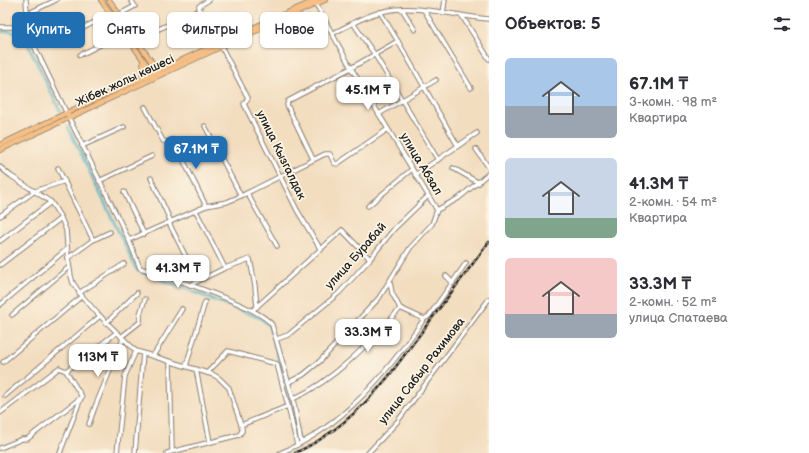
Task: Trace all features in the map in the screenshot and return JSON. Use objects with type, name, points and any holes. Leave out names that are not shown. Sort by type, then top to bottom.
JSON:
[{"type":"main road","points":[[100,0],[109,12]]},
{"type":"main road","points":[[109,0],[118,12]]},
{"type":"main road","name":"Жібек жолы көшесі","points":[[252,30],[316,2],[324,0]]},
{"type":"main road","points":[[135,48],[154,76]]},
{"type":"main road","points":[[143,48],[160,73]]},
{"type":"main road","name":"Жібек жолы көшесі","points":[[160,73],[167,67],[212,48]]},
{"type":"main road","name":"Жібек жолы көшесі","points":[[0,145],[68,116],[213,48]]},
{"type":"main road","points":[[141,79],[144,70],[143,60]]},
{"type":"main road","points":[[153,62],[167,67]]},
{"type":"main road","name":"Жібек жолы көшесі","points":[[0,150],[141,79],[154,76]]},
{"type":"street","points":[[26,0],[27,12]]},
{"type":"street","points":[[31,12],[56,0]]},
{"type":"street","points":[[124,12],[135,6],[131,0]]},
{"type":"street","points":[[159,29],[200,10],[199,6],[208,0]]},
{"type":"street","points":[[443,13],[445,0]]},
{"type":"street","name":"улица Абзал","points":[[316,2],[351,68],[437,210]]},
{"type":"street","points":[[332,34],[353,23],[380,12],[402,9],[424,10],[489,19]]},
{"type":"street","points":[[402,9],[415,30]]},
{"type":"street","points":[[424,10],[472,88]]},
{"type":"street","points":[[380,12],[458,146]]},
{"type":"street","points":[[483,18],[489,15]]},
{"type":"street","points":[[462,16],[489,59]]},
{"type":"street","points":[[353,23],[438,160]]},
{"type":"street","points":[[0,27],[12,27]]},
{"type":"street","points":[[313,160],[287,103],[288,101],[398,41]]},
{"type":"street","points":[[35,48],[129,240],[140,268],[190,285],[253,310],[269,320],[272,325],[289,382],[301,442]]},
{"type":"street","points":[[80,55],[94,48]]},
{"type":"street","name":"улица Кызгалдак","points":[[221,48],[248,98],[244,104],[297,210],[320,250]]},
{"type":"street","points":[[379,114],[436,80]]},
{"type":"street","points":[[144,107],[161,138],[166,142],[170,140],[174,141],[206,206]]},
{"type":"street","points":[[205,126],[241,196]]},
{"type":"street","points":[[82,146],[124,127]]},
{"type":"street","points":[[129,240],[206,206],[227,202],[241,196],[327,154],[330,154],[334,163],[337,164],[388,128]]},
{"type":"street","points":[[415,175],[477,133]]},
{"type":"street","points":[[476,149],[489,168]]},
{"type":"street","points":[[99,181],[152,156]]},
{"type":"street","points":[[0,167],[51,202],[61,218],[66,230],[70,276],[81,295],[116,333],[136,351],[214,375],[229,388],[242,432],[239,435],[167,453]]},
{"type":"street","points":[[58,168],[93,240]]},
{"type":"street","points":[[453,168],[479,182]]},
{"type":"street","points":[[368,206],[412,169]]},
{"type":"street","points":[[289,382],[303,375],[319,362],[361,319],[379,298],[410,248],[432,224],[437,210],[459,198],[489,173]]},
{"type":"street","points":[[151,178],[198,281]]},
{"type":"street","points":[[0,216],[36,191],[65,181]]},
{"type":"street","points":[[124,192],[144,234]]},
{"type":"street","points":[[247,193],[277,246]]},
{"type":"street","name":"улица Бурабай","points":[[276,339],[288,335],[339,293],[370,259],[394,229],[428,196]]},
{"type":"street","points":[[0,241],[51,202]]},
{"type":"street","points":[[196,211],[225,268]]},
{"type":"street","points":[[0,265],[61,218]]},
{"type":"street","points":[[253,310],[342,230],[370,259]]},
{"type":"street","points":[[68,258],[93,240],[110,232]]},
{"type":"street","points":[[0,305],[67,248]]},
{"type":"street","points":[[190,285],[225,268],[250,259],[256,286],[257,307]]},
{"type":"street","points":[[280,453],[329,425],[368,390],[389,367],[424,319],[429,316],[466,263]]},
{"type":"street","points":[[3,362],[81,295],[124,264]]},
{"type":"street","points":[[12,315],[69,267]]},
{"type":"street","points":[[446,276],[453,283]]},
{"type":"street","points":[[390,282],[392,293],[400,308],[424,319]]},
{"type":"street","points":[[106,323],[137,293]]},
{"type":"street","points":[[89,424],[94,406],[122,338],[140,322],[140,314],[145,299]]},
{"type":"street","name":"улица Сабыр Рахимова","points":[[368,453],[397,422],[489,299]]},
{"type":"street","points":[[186,366],[205,302]]},
{"type":"street","points":[[293,399],[316,387],[329,378],[375,337],[400,308]]},
{"type":"street","points":[[153,356],[182,309]]},
{"type":"street","points":[[5,396],[100,316]]},
{"type":"street","points":[[66,371],[116,333]]},
{"type":"street","points":[[118,453],[125,376],[136,351]]},
{"type":"street","points":[[207,373],[228,351],[277,364],[296,445]]},
{"type":"street","points":[[135,453],[143,353]]},
{"type":"street","points":[[170,361],[172,452]]},
{"type":"street","points":[[0,413],[59,368],[66,371],[82,397]]},
{"type":"street","points":[[196,369],[210,442]]},
{"type":"street","points":[[0,448],[22,439],[27,439],[82,397]]},
{"type":"street","points":[[60,453],[82,397]]},
{"type":"street","points":[[241,425],[288,406]]},
{"type":"waterway","points":[[0,32],[8,31],[18,33],[27,42],[60,111]]},
{"type":"waterway","points":[[68,127],[137,270],[260,318],[269,325],[292,407],[297,437]]},
{"type":"railway","points":[[295,453],[334,430],[368,400],[388,377],[489,242]]}]
